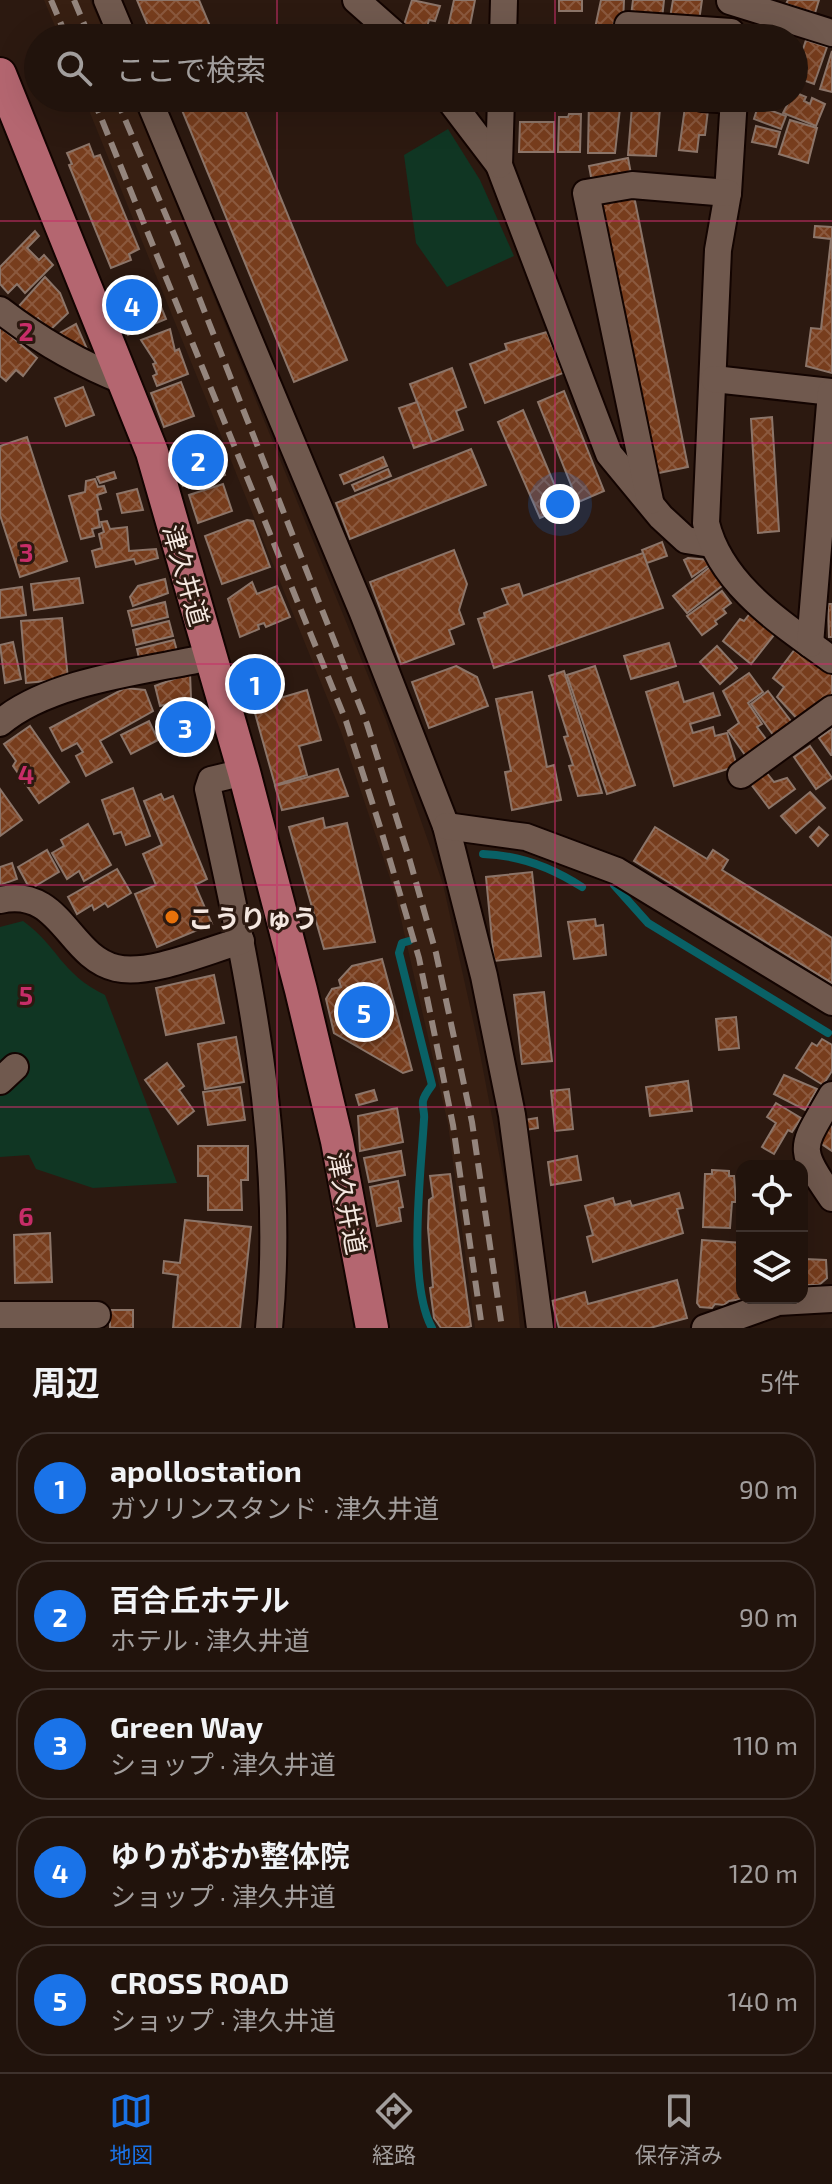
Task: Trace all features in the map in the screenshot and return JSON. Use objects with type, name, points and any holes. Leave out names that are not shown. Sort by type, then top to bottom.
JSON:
[{"type":"main road","name":"津久井道","points":[[0,74],[53,213],[152,452],[244,772],[337,1141],[372,1328]]},
{"type":"street","points":[[107,0],[117,24]]},
{"type":"street","points":[[356,0],[386,9]]},
{"type":"street","points":[[503,24],[504,0]]},
{"type":"street","points":[[731,24],[730,0],[804,24]]},
{"type":"street","points":[[808,25],[832,33]]},
{"type":"street","points":[[154,112],[363,613],[446,826],[484,976],[512,1115],[540,1328]]},
{"type":"street","points":[[459,112],[499,165],[609,454],[650,504],[686,540],[711,544]]},
{"type":"street","points":[[499,165],[501,112]]},
{"type":"street","points":[[733,112],[728,193],[718,250],[706,523],[711,544],[740,588],[832,660]]},
{"type":"street","points":[[650,504],[586,193],[632,185],[728,193]]},
{"type":"street","points":[[0,310],[35,337],[83,365],[124,381]]},
{"type":"street","points":[[714,379],[831,392],[810,644]]},
{"type":"street","points":[[0,723],[13,712],[36,701],[84,685],[210,657]]},
{"type":"street","points":[[741,775],[832,709]]},
{"type":"street","points":[[244,772],[211,780],[208,789],[241,941],[270,1136],[275,1274],[269,1328]]},
{"type":"street","points":[[446,826],[526,837],[617,871],[832,1002]]},
{"type":"street","points":[[0,900],[23,899],[57,915],[95,959],[117,968],[147,968],[241,941]]},
{"type":"street","points":[[832,1095],[804,1145],[807,1163],[832,1198]]},
{"type":"street","points":[[705,1328],[778,1302],[832,1299]]},
{"type":"street","points":[[0,1315],[97,1315]]},
{"type":"shaded area","points":[[44,0],[90,0],[101,24],[54,24]]},
{"type":"shaded area","points":[[90,112],[139,112],[386,720],[443,884],[508,1201],[520,1328],[475,1328],[448,1124],[395,893],[341,732]]},
{"type":"green space","points":[[448,129],[480,180],[514,256],[447,287],[416,243],[404,155]]},
{"type":"green space","points":[[23,921],[78,978],[105,995],[177,1183],[93,1188],[36,1169],[29,1155],[0,1157],[0,927]]},
{"type":"building","points":[[137,0],[199,0],[209,24],[147,24]]},
{"type":"building","points":[[412,0],[440,6],[435,21],[404,24]]},
{"type":"building","points":[[454,0],[475,0],[470,24],[449,24]]},
{"type":"building","points":[[559,0],[582,0],[582,11],[559,11]]},
{"type":"building","points":[[601,0],[624,0],[623,23],[596,24]]},
{"type":"building","points":[[633,0],[664,0],[662,19],[631,16]]},
{"type":"building","points":[[673,0],[702,0],[699,21],[670,18]]},
{"type":"building","points":[[788,0],[819,0],[815,13],[786,4]]},
{"type":"building","points":[[808,41],[827,47],[814,84],[808,82]]},
{"type":"building","points":[[832,51],[832,92],[820,89]]},
{"type":"building","points":[[812,98],[825,104],[816,126],[783,113],[808,112],[808,103]]},
{"type":"building","points":[[183,112],[246,112],[347,360],[294,382]]},
{"type":"building","points":[[589,112],[620,112],[615,153],[588,153]]},
{"type":"building","points":[[632,112],[660,112],[656,156],[628,155]]},
{"type":"building","points":[[684,112],[708,112],[705,135],[699,135],[697,152],[679,150]]},
{"type":"building","points":[[756,112],[775,112],[786,116],[781,129],[754,119]]},
{"type":"building","points":[[569,114],[581,114],[580,152],[558,152],[559,117],[568,117]]},
{"type":"building","points":[[790,120],[817,128],[808,163],[779,154]]},
{"type":"building","points":[[520,122],[554,122],[554,152],[519,152]]},
{"type":"building","points":[[756,126],[780,132],[776,147],[752,142]]},
{"type":"building","points":[[89,144],[94,157],[100,155],[139,249],[129,254],[131,260],[111,268],[69,165],[72,164],[67,153]]},
{"type":"building","points":[[628,158],[631,174],[592,182],[589,166]]},
{"type":"building","points":[[634,196],[688,467],[649,475],[595,204]]},
{"type":"building","points":[[815,226],[832,227],[832,373],[806,366],[811,328],[821,329],[831,239],[814,237]]},
{"type":"building","points":[[35,231],[39,236],[27,248],[39,260],[44,255],[53,265],[25,293],[17,284],[8,293],[0,284],[0,267]]},
{"type":"building","points":[[45,277],[60,293],[68,313],[49,331],[38,318],[34,322],[19,306]]},
{"type":"building","points":[[145,285],[150,300],[157,297],[166,319],[128,335],[113,299],[135,286],[137,289]]},
{"type":"building","points":[[76,324],[87,352],[63,341],[60,333]]},
{"type":"building","points":[[0,327],[37,358],[23,376],[16,370],[6,381],[0,376]]},
{"type":"building","points":[[170,329],[175,351],[179,349],[188,374],[157,386],[153,376],[157,374],[153,364],[156,363],[141,340]]},
{"type":"building","points":[[547,332],[563,373],[485,403],[470,364],[507,350],[505,344]]},
{"type":"building","points":[[452,368],[466,407],[456,411],[463,430],[432,442],[410,384]]},
{"type":"building","points":[[181,382],[194,416],[164,427],[151,393]]},
{"type":"building","points":[[83,387],[94,415],[66,426],[55,398]]},
{"type":"building","points":[[564,391],[604,491],[574,504],[569,492],[573,490],[538,402]]},
{"type":"building","points":[[417,402],[432,442],[414,448],[399,408]]},
{"type":"building","points":[[523,410],[560,498],[564,496],[569,506],[540,518],[498,422]]},
{"type":"building","points":[[772,417],[779,531],[758,533],[751,419]]},
{"type":"building","points":[[203,432],[204,437],[211,434],[225,475],[189,488],[188,484],[183,486],[179,476],[183,474],[181,469],[177,470],[171,453]]},
{"type":"building","points":[[27,437],[67,561],[20,577],[0,515],[0,446]]},
{"type":"building","points":[[471,449],[486,485],[350,539],[336,503]]},
{"type":"building","points":[[383,457],[387,466],[344,484],[340,475]]},
{"type":"building","points":[[388,469],[391,476],[355,491],[352,485]]},
{"type":"building","points":[[114,472],[116,478],[100,483],[97,477]]},
{"type":"building","points":[[95,479],[98,487],[104,486],[106,492],[97,495],[101,509],[97,510],[100,527],[92,529],[94,536],[81,539],[69,496],[85,492],[86,481]]},
{"type":"building","points":[[223,484],[232,511],[198,523],[189,495]]},
{"type":"building","points":[[137,489],[143,510],[122,513],[117,494]]},
{"type":"building","points":[[247,520],[253,521],[270,567],[222,584],[205,536]]},
{"type":"building","points":[[107,521],[110,529],[127,527],[129,551],[156,549],[158,558],[136,564],[134,559],[96,567],[92,551],[102,548],[99,534],[104,532],[101,522]]},
{"type":"building","points":[[662,542],[667,556],[647,563],[642,550]]},
{"type":"building","points":[[454,550],[467,584],[459,610],[464,624],[449,630],[454,644],[401,664],[370,582]]},
{"type":"building","points":[[643,553],[663,608],[494,668],[478,619],[485,617],[484,613],[508,604],[502,589],[519,584],[523,596]]},
{"type":"building","points":[[684,560],[709,560],[709,565],[692,577]]},
{"type":"building","points":[[710,567],[723,585],[687,613],[673,596]]},
{"type":"building","points":[[79,578],[83,603],[34,610],[31,584]]},
{"type":"building","points":[[165,579],[168,593],[133,606],[130,597],[138,586]]},
{"type":"building","points":[[252,582],[257,594],[277,586],[290,617],[266,627],[264,623],[258,625],[259,629],[240,637],[228,599]]},
{"type":"building","points":[[22,587],[26,615],[0,618],[0,590]]},
{"type":"building","points":[[722,591],[731,603],[723,609],[726,613],[715,621],[717,624],[702,635],[687,616]]},
{"type":"building","points":[[165,602],[168,617],[132,626],[128,611]]},
{"type":"building","points":[[828,604],[832,604],[832,637],[829,637]]},
{"type":"building","points":[[752,611],[774,635],[751,664],[723,641],[740,619],[744,621]]},
{"type":"building","points":[[62,618],[68,679],[26,683],[21,621]]},
{"type":"building","points":[[169,621],[173,636],[136,645],[133,630]]},
{"type":"building","points":[[174,640],[178,655],[140,663],[137,649]]},
{"type":"building","points":[[13,642],[21,679],[5,683],[0,645]]},
{"type":"building","points":[[669,643],[676,666],[631,679],[624,656]]},
{"type":"building","points":[[717,646],[737,668],[720,684],[700,662]]},
{"type":"building","points":[[796,648],[832,674],[832,694],[799,721],[777,697],[784,687],[773,678]]},
{"type":"building","points":[[456,666],[477,677],[488,706],[429,728],[412,682]]},
{"type":"building","points":[[595,666],[635,785],[607,794],[567,675]]},
{"type":"building","points":[[564,671],[602,793],[578,796],[564,737],[568,736],[549,676]]},
{"type":"building","points":[[190,673],[191,698],[160,706],[155,686]]},
{"type":"building","points":[[749,673],[763,692],[748,703],[762,724],[757,727],[769,743],[748,759],[728,731],[739,723],[723,691]]},
{"type":"building","points":[[678,682],[684,702],[713,693],[720,715],[690,724],[693,733],[713,727],[715,736],[727,733],[737,766],[674,786],[646,692]]},
{"type":"building","points":[[125,688],[145,690],[153,711],[100,741],[112,762],[86,776],[76,756],[83,752],[77,743],[62,751],[50,728]]},
{"type":"building","points":[[307,690],[321,740],[299,746],[307,775],[275,785],[253,706]]},
{"type":"building","points":[[768,691],[794,725],[776,739],[751,704]]},
{"type":"building","points":[[532,692],[547,767],[554,765],[561,800],[512,810],[505,772],[511,771],[496,699]]},
{"type":"building","points":[[188,702],[198,738],[171,745],[161,710]]},
{"type":"building","points":[[149,721],[158,740],[131,754],[121,735]]},
{"type":"building","points":[[30,726],[69,782],[39,803],[13,766],[16,761],[4,744]]},
{"type":"building","points":[[832,729],[832,755],[831,755],[819,738]]},
{"type":"building","points":[[810,746],[832,778],[816,789],[794,757]]},
{"type":"building","points":[[338,769],[348,796],[282,810],[275,786]]},
{"type":"building","points":[[766,772],[774,782],[787,778],[795,789],[769,808],[750,783]]},
{"type":"building","points":[[133,788],[150,836],[126,845],[121,832],[114,834],[102,800]]},
{"type":"building","points":[[0,789],[22,820],[0,836]]},
{"type":"building","points":[[810,792],[825,808],[796,833],[781,816]]},
{"type":"building","points":[[161,794],[164,800],[173,796],[207,879],[195,885],[212,924],[157,947],[135,894],[156,885],[143,854],[162,845],[144,801]]},
{"type":"building","points":[[323,818],[325,828],[347,823],[375,942],[324,949],[289,827]]},
{"type":"building","points":[[88,824],[111,865],[84,881],[79,871],[67,879],[52,853],[64,846],[61,840]]},
{"type":"building","points":[[655,827],[707,859],[713,850],[728,860],[722,870],[832,938],[832,983],[634,861]]},
{"type":"building","points":[[819,827],[828,835],[818,846],[810,837]]},
{"type":"building","points":[[47,850],[59,872],[30,889],[18,867]]},
{"type":"building","points":[[12,863],[17,879],[0,885],[0,867]]},
{"type":"building","points":[[117,869],[131,893],[108,907],[105,903],[94,910],[92,905],[77,914],[68,897]]},
{"type":"building","points":[[532,872],[541,956],[494,961],[486,877]]},
{"type":"building","points":[[595,919],[596,926],[603,925],[606,955],[574,959],[568,922]]},
{"type":"building","points":[[382,959],[412,1070],[403,1073],[334,1033],[326,999],[332,989],[341,987],[339,980],[352,966]]},
{"type":"building","points":[[214,975],[224,1023],[166,1035],[156,988]]},
{"type":"building","points":[[544,992],[552,1061],[522,1064],[514,995]]},
{"type":"building","points":[[736,1017],[739,1048],[719,1050],[716,1019]]},
{"type":"building","points":[[236,1037],[244,1082],[205,1089],[198,1044]]},
{"type":"building","points":[[822,1039],[832,1045],[832,1071],[823,1085],[796,1068],[812,1043],[817,1046]]},
{"type":"building","points":[[167,1063],[184,1086],[179,1090],[194,1111],[178,1124],[145,1080]]},
{"type":"building","points":[[784,1075],[817,1089],[805,1110],[774,1094]]},
{"type":"building","points":[[688,1081],[692,1111],[650,1116],[646,1087]]},
{"type":"building","points":[[240,1087],[245,1120],[208,1125],[203,1092]]},
{"type":"building","points":[[569,1089],[573,1129],[555,1131],[551,1091]]},
{"type":"building","points":[[374,1090],[377,1100],[359,1105],[356,1095]]},
{"type":"building","points":[[776,1103],[801,1118],[792,1132],[788,1130],[774,1154],[762,1147],[776,1123],[767,1117]]},
{"type":"building","points":[[397,1108],[403,1142],[360,1151],[358,1116]]},
{"type":"building","points":[[832,1115],[832,1151],[817,1141]]},
{"type":"building","points":[[537,1118],[538,1128],[525,1130],[524,1120]]},
{"type":"building","points":[[198,1146],[248,1146],[248,1180],[241,1180],[242,1210],[208,1210],[208,1176],[198,1176]]},
{"type":"building","points":[[401,1151],[405,1175],[369,1182],[364,1158]]},
{"type":"building","points":[[577,1156],[581,1180],[551,1185],[548,1162]]},
{"type":"building","points":[[712,1170],[729,1171],[729,1176],[734,1176],[736,1202],[732,1202],[730,1228],[703,1227],[705,1174],[712,1174]]},
{"type":"building","points":[[450,1174],[471,1326],[465,1328],[441,1328],[434,1318],[430,1288],[433,1287],[428,1228],[429,1200],[433,1197],[430,1176]]},
{"type":"building","points":[[398,1181],[403,1207],[399,1208],[401,1221],[377,1226],[370,1187]]},
{"type":"building","points":[[679,1193],[683,1208],[677,1209],[683,1233],[593,1262],[587,1237],[593,1235],[585,1206],[613,1198],[615,1205],[630,1201],[632,1206]]},
{"type":"building","points":[[185,1220],[251,1227],[240,1328],[173,1328],[178,1275],[163,1273],[164,1261],[180,1263]]},
{"type":"building","points":[[50,1233],[52,1282],[15,1283],[14,1235]]},
{"type":"building","points":[[702,1240],[736,1243],[736,1300],[724,1305],[715,1304],[712,1308],[700,1307],[697,1303]]},
{"type":"building","points":[[808,1259],[826,1260],[827,1278],[819,1285],[808,1285]]},
{"type":"building","points":[[677,1280],[687,1318],[650,1328],[559,1328],[552,1301],[585,1292],[588,1304]]},
{"type":"building","points":[[110,1310],[133,1310],[133,1328],[110,1328]]},
{"type":"waterway","points":[[483,854],[535,863],[582,887]]},
{"type":"waterway","points":[[614,885],[648,923],[828,1033]]},
{"type":"waterway","points":[[409,941],[402,943],[399,953],[432,1085],[423,1101],[418,1226],[420,1284],[424,1308],[432,1328]]},
{"type":"railway","points":[[51,0],[61,24]]},
{"type":"railway","points":[[74,0],[84,24]]},
{"type":"railway","points":[[99,112],[346,721],[381,830],[419,958],[453,1125],[482,1328]]},
{"type":"railway","points":[[122,112],[176,239],[367,724],[410,861],[436,953],[472,1122],[502,1328]]},
{"type":"place","name":"ゆりがおか整体院","points":[[132,305]]},
{"type":"place","name":"百合丘ホテル","points":[[198,460]]},
{"type":"place","name":"apollostation","points":[[255,684]]},
{"type":"place","name":"Green Way","points":[[185,727]]},
{"type":"place","name":"こうりゅう","points":[[172,917]]},
{"type":"place","name":"CROSS ROAD","points":[[364,1012]]}]
